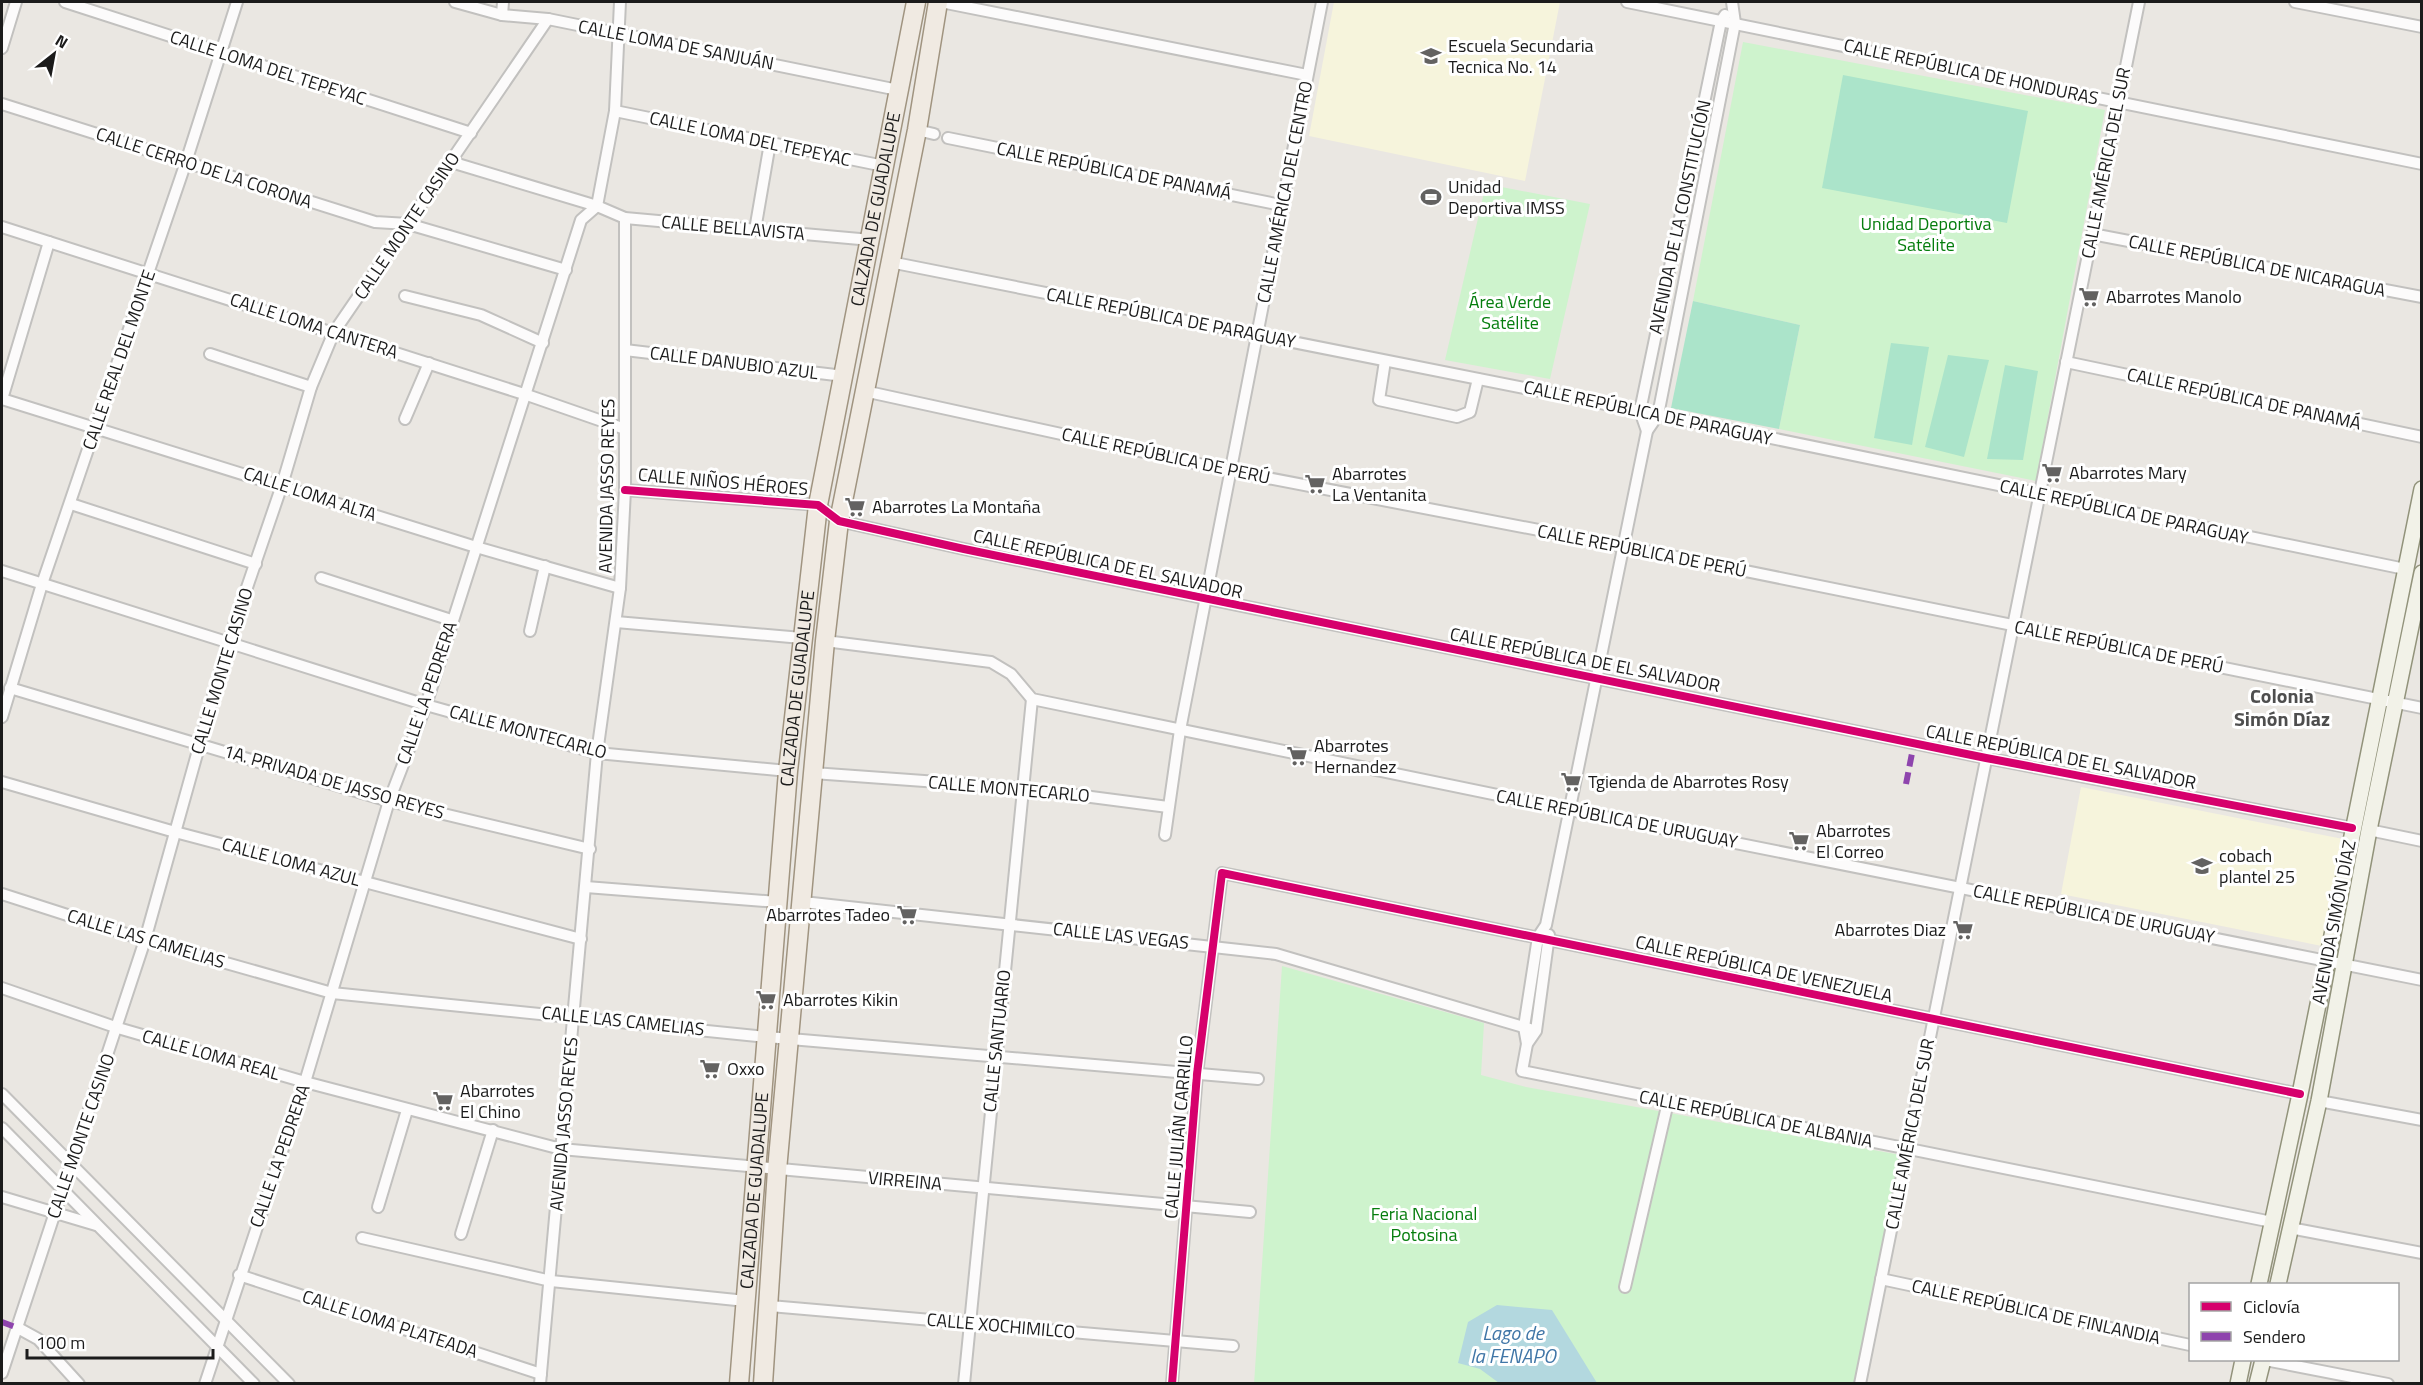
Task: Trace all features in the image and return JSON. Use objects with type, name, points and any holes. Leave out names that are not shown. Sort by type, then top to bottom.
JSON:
[{"type":"main road","name":"CALZADA DE GUADALUPE","points":[[739,1383],[754,1169],[768,1037],[788,771],[818,505],[916,2]]},
{"type":"main road","name":"CALZADA DE GUADALUPE","points":[[763,1383],[770,1306],[777,1170],[825,641],[839,521],[890,261],[926,132],[940,2]]},
{"type":"main road","name":"AVENIDA SIMÓN DÍAZ","points":[[2259,1283],[2300,1094],[2421,489]]},
{"type":"main road","name":"AVENIDA SIMÓN DÍAZ","points":[[2278,1283],[2319,1101],[2369,830],[2421,573]]},
{"type":"main road","points":[[2238,1383],[2243,1361]]},
{"type":"main road","points":[[2257,1383],[2263,1361]]},
{"type":"street","points":[[2,48],[16,2]]},
{"type":"street","name":"CALLE LOMA DEL TEPEYAC","points":[[65,2],[471,133]]},
{"type":"street","name":"CALLE REAL DEL MONTE","points":[[2,717],[42,584],[149,273],[237,2]]},
{"type":"street","name":"CALLE LOMA DE SANJUÁN","points":[[455,2],[502,15],[548,19],[898,90]]},
{"type":"street","points":[[495,2],[502,15]]},
{"type":"street","points":[[502,15],[503,2]]},
{"type":"street","name":"CALLE LA PEDRERA","points":[[205,1383],[305,1082],[389,801],[426,705],[451,620],[527,395],[581,220],[597,206],[615,111],[620,2]]},
{"type":"street","points":[[940,2],[1307,75]]},
{"type":"street","name":"CALLE AMÉRICA DEL CENTRO","points":[[1165,835],[1180,730],[1322,2]]},
{"type":"street","name":"CALLE REPÚBLICA DE HONDURAS","points":[[1627,2],[2421,164]]},
{"type":"street","name":"CALLE AMÉRICA DEL SUR","points":[[1860,1383],[2139,2]]},
{"type":"street","points":[[2295,2],[2421,27]]},
{"type":"street","name":"AVENIDA DE LA CONSTITUCIÓN","points":[[1640,411],[1721,21],[1732,3]]},
{"type":"street","name":"AVENIDA DE LA CONSTITUCIÓN","points":[[1522,1071],[1527,1044],[1524,1027],[1538,937],[1546,925],[1647,431],[1658,415],[1735,23],[1732,3]]},
{"type":"street","name":"CALLE MONTE CASINO","points":[[2,1373],[118,1028],[228,643],[282,485],[311,387],[334,332],[548,19]]},
{"type":"street","name":"CALLE CERRO DE LA CORONA","points":[[2,104],[375,222],[408,224],[566,270]]},
{"type":"street","name":"CALLE LOMA DEL TEPEYAC","points":[[615,111],[884,166]]},
{"type":"street","name":"CALLE REPÚBLICA DE PANAMÁ","points":[[948,138],[1281,205]]},
{"type":"street","points":[[755,230],[770,143]]},
{"type":"street","points":[[451,162],[597,206]]},
{"type":"street","name":"CALLE BELLAVISTA","points":[[597,206],[625,218],[871,240]]},
{"type":"street","name":"AVENIDA JASSO REYES","points":[[540,1378],[551,1281],[597,753],[620,588],[625,489],[625,218]]},
{"type":"street","name":"CALLE LOMA CANTERA","points":[[2,227],[334,332],[625,429]]},
{"type":"street","name":"CALLE REPÚBLICA DE NICARAGUA","points":[[2092,234],[2421,297]]},
{"type":"street","points":[[2,399],[49,242]]},
{"type":"street","name":"CALLE REPÚBLICA DE PARAGUAY","points":[[890,261],[1640,411],[2405,569]]},
{"type":"street","points":[[405,296],[481,315],[543,343]]},
{"type":"street","name":"CALLE DANUBIO AZUL","points":[[625,350],[844,376]]},
{"type":"street","points":[[210,354],[311,387]]},
{"type":"street","points":[[1385,361],[1378,400],[1457,417],[1470,412],[1478,379]]},
{"type":"street","name":"CALLE REPÚBLICA DE PANAMÁ","points":[[2066,362],[2421,436]]},
{"type":"street","points":[[405,419],[429,363]]},
{"type":"street","name":"CALLE REPÚBLICA DE PERÚ","points":[[864,391],[1231,471],[1622,546],[2421,708]]},
{"type":"street","name":"CALLE LOMA ALTA","points":[[2,399],[476,547],[620,588]]},
{"type":"street","points":[[1640,411],[1647,431]]},
{"type":"street","name":"CALLE NIÑOS HÉROES","points":[[625,489],[818,505]]},
{"type":"street","points":[[71,504],[256,564]]},
{"type":"street","name":"CALLE REPÚBLICA DE EL SALVADOR","points":[[818,505],[839,521],[1205,600],[1596,677],[1986,758],[2352,828]]},
{"type":"street","points":[[530,631],[545,566]]},
{"type":"street","name":"CALLE MONTECARLO","points":[[2,571],[426,705],[597,753],[788,771]]},
{"type":"street","points":[[321,578],[451,620]]},
{"type":"street","points":[[616,622],[802,638]]},
{"type":"street","points":[[825,641],[991,662],[1011,674],[1032,699]]},
{"type":"street","points":[[2,672],[14,676]]},
{"type":"street","name":"1A. PRIVADA DE JASSO REYES","points":[[10,688],[389,801],[590,849]]},
{"type":"street","name":"CALLE REPÚBLICA DE URUGUAY","points":[[1032,699],[1570,810],[2421,980]]},
{"type":"street","name":"CALLE SANTUARIO","points":[[964,1383],[1032,699]]},
{"type":"street","name":"CALLE MONTECARLO","points":[[813,773],[1022,788],[1168,807]]},
{"type":"street","name":"CALLE LOMA AZUL","points":[[2,782],[175,832],[581,939]]},
{"type":"street","points":[[2369,830],[2421,841]]},
{"type":"street","name":"CALLE REPÚBLICA DE VENEZUELA","points":[[1222,873],[2300,1094]]},
{"type":"street","name":"CALLE JULIÁN CARRILLO","points":[[1172,1383],[1197,1074],[1222,873]]},
{"type":"street","points":[[586,886],[778,902]]},
{"type":"street","name":"CALLE LAS CAMELIAS","points":[[2,894],[145,940],[332,993],[573,1015],[768,1037],[1258,1079]]},
{"type":"street","name":"CALLE LAS VEGAS","points":[[803,902],[1276,954],[1536,1030]]},
{"type":"street","name":"AVENIDA DE LA CONSTITUCIÓN","points":[[1527,1044],[1536,1030],[1550,939],[1546,925]]},
{"type":"street","name":"CALLE LOMA REAL","points":[[2,988],[118,1028],[305,1082],[561,1149]]},
{"type":"street","name":"CALLE REPÚBLICA DE ALBANIA","points":[[1522,1071],[2272,1222]]},
{"type":"street","points":[[2,1094],[288,1383]]},
{"type":"street","points":[[2319,1101],[2421,1120]]},
{"type":"street","points":[[1626,1287],[1668,1102]]},
{"type":"street","points":[[378,1207],[407,1110]]},
{"type":"street","points":[[2,1128],[254,1383]]},
{"type":"street","points":[[461,1234],[493,1130]]},
{"type":"street","name":"VIRREINA","points":[[561,1149],[754,1169],[1250,1212]]},
{"type":"street","points":[[2,1197],[98,1225]]},
{"type":"street","points":[[2290,1228],[2421,1254]]},
{"type":"street","points":[[362,1238],[551,1281],[746,1301]]},
{"type":"street","name":"CALLE LOMA PLATEADA","points":[[239,1275],[540,1378]]},
{"type":"street","name":"CALLE REPÚBLICA DE FINLANDIA","points":[[1881,1279],[2189,1345]]},
{"type":"street","name":"CALLE XOCHIMILCO","points":[[770,1306],[1233,1346]]},
{"type":"street","points":[[18,1328],[38,1340],[79,1383]]},
{"type":"street","points":[[2274,1361],[2388,1383]]},
{"type":"shaded area","points":[[1334,2],[1560,2],[1525,181],[1309,136]]},
{"type":"shaded area","name":"cobach plantel 25","points":[[2081,787],[2343,839],[2322,946],[2061,894]]},
{"type":"green space","name":"Unidad Deportiva Satélite","points":[[1743,42],[2105,110],[2036,481],[1779,429],[1800,325],[1693,301]]},
{"type":"green space","points":[[1843,75],[2028,111],[2007,223],[1822,188]]},
{"type":"green space","name":"Área Verde Satélite","points":[[1486,184],[1590,204],[1550,379],[1445,360]]},
{"type":"green space","points":[[1693,301],[1800,325],[1779,429],[1671,408]]},
{"type":"green space","points":[[1891,343],[1929,347],[1912,445],[1874,438]]},
{"type":"green space","points":[[1948,355],[1989,360],[1964,457],[1925,447]]},
{"type":"green space","points":[[2005,365],[2038,371],[2023,460],[1987,459]]},
{"type":"green space","name":"Feria Nacional Potosina","points":[[1282,966],[1484,1023],[1481,1075],[1526,1087],[1901,1155],[1854,1383],[1254,1384]]},
{"type":"water","name":"Lago de la FENAPO","points":[[1497,1305],[1552,1310],[1597,1383],[1499,1383],[1480,1369],[1458,1363],[1468,1322]]},
{"type":"marked path","points":[[1906,784],[1914,743]]},
{"type":"marked path","points":[[2,1322],[18,1328]]},
{"type":"cycle path","points":[[625,490],[818,505],[839,521],[964,549],[1986,758],[2352,828]]},
{"type":"cycle path","points":[[1172,1384],[1197,1074],[1222,873],[2300,1094]]},
{"type":"place","name":"Escuela Secundaria Tecnica No. 14","points":[[1431,56]]},
{"type":"place","name":"Unidad Deportiva IMSS","points":[[1431,197]]},
{"type":"place","name":"Abarrotes Manolo","points":[[2089,297]]},
{"type":"place","name":"Abarrotes Mary","points":[[2052,473]]},
{"type":"place","name":"Abarrotes La Ventanita","points":[[1315,484]]},
{"type":"place","name":"Abarrotes La Montaña","points":[[855,507]]},
{"type":"place","name":"Abarrotes Hernandez","points":[[1297,756]]},
{"type":"place","name":"Tgienda de Abarrotes Rosy","points":[[1571,782]]},
{"type":"place","name":"Abarrotes El Correo","points":[[1799,841]]},
{"type":"place","name":"cobach plantel 25","points":[[2202,866]]},
{"type":"place","name":"Abarrotes Tadeo","points":[[907,915]]},
{"type":"place","name":"Abarrotes Diaz","points":[[1963,930]]},
{"type":"place","name":"Abarrotes Kikin","points":[[766,1000]]},
{"type":"place","name":"Oxxo","points":[[710,1069]]},
{"type":"place","name":"Abarrotes El Chino","points":[[443,1101]]},
{"type":"district","name":"Colonia Simón Díaz","points":[[2282,708]]}]
